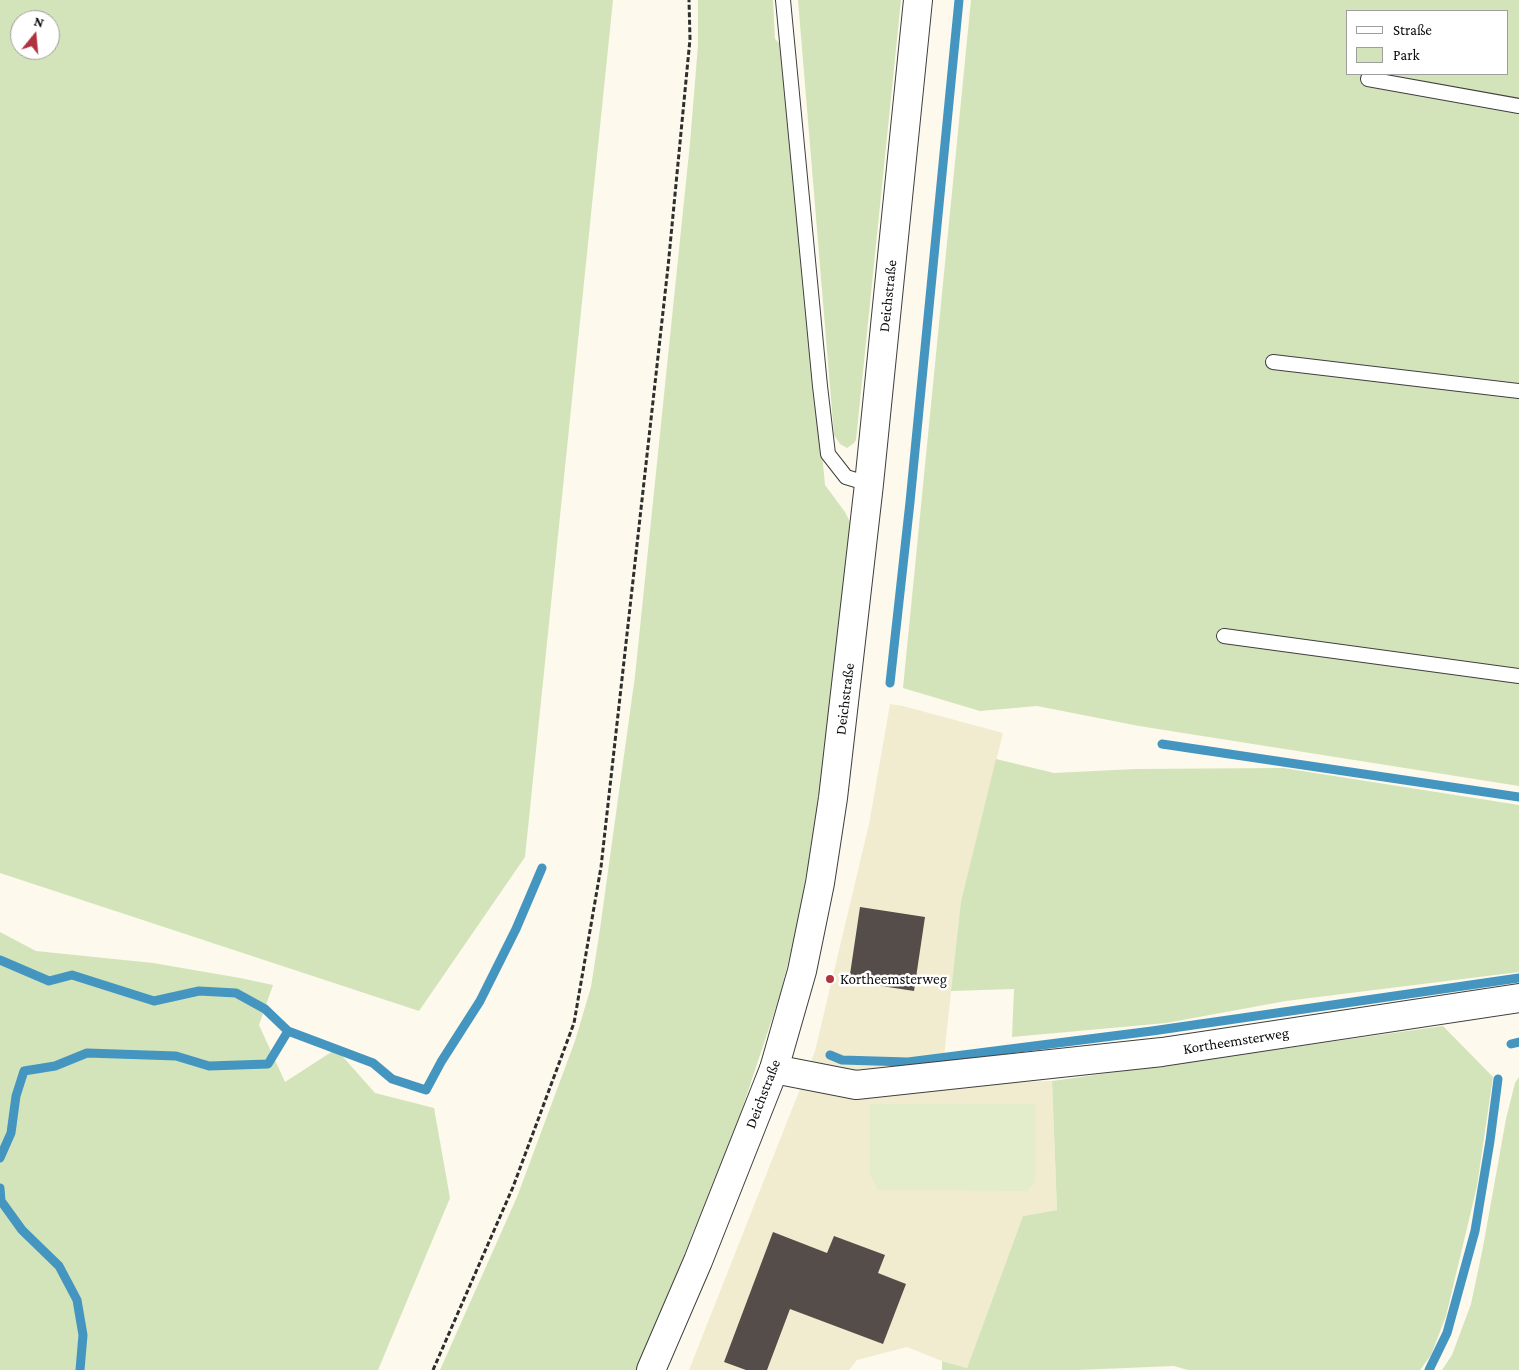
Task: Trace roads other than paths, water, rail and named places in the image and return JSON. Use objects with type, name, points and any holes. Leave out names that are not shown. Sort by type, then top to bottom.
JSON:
[{"type":"street","name":"Deichstraße","points":[[651,1370],[698,1261],[774,1069],[802,970],[820,883],[834,788],[869,484],[918,0]]},
{"type":"street","name":"Kortheemsterweg","points":[[774,1069],[856,1085],[1162,1052],[1519,998]]},
{"type":"lane","points":[[783,0],[828,454],[846,477],[869,484]]},
{"type":"lane","points":[[1368,79],[1519,106]]},
{"type":"lane","points":[[1273,362],[1519,391]]},
{"type":"lane","points":[[1224,636],[1519,676]]},
{"type":"waterway","points":[[890,683],[910,502],[959,0]]},
{"type":"waterway","points":[[1162,744],[1519,797]]},
{"type":"waterway","points":[[0,960],[49,981],[72,975],[154,1001],[199,991],[236,993],[265,1009],[288,1031],[373,1063],[392,1079],[426,1090],[441,1062],[480,1001],[516,929],[542,868]]},
{"type":"waterway","points":[[830,1055],[842,1060],[908,1062],[1152,1031],[1519,978]]},
{"type":"waterway","points":[[0,1158],[11,1133],[16,1096],[24,1071],[55,1066],[87,1053],[176,1056],[209,1066],[268,1064],[288,1031]]},
{"type":"waterway","points":[[1511,1044],[1519,1042]]},
{"type":"waterway","points":[[1429,1370],[1447,1333],[1475,1231],[1498,1079]]},
{"type":"waterway","points":[[0,1188],[1,1201],[22,1230],[59,1266],[77,1300],[83,1335],[80,1370]]},
{"type":"place","name":"Kortheemsterweg","points":[[830,979]]}]
